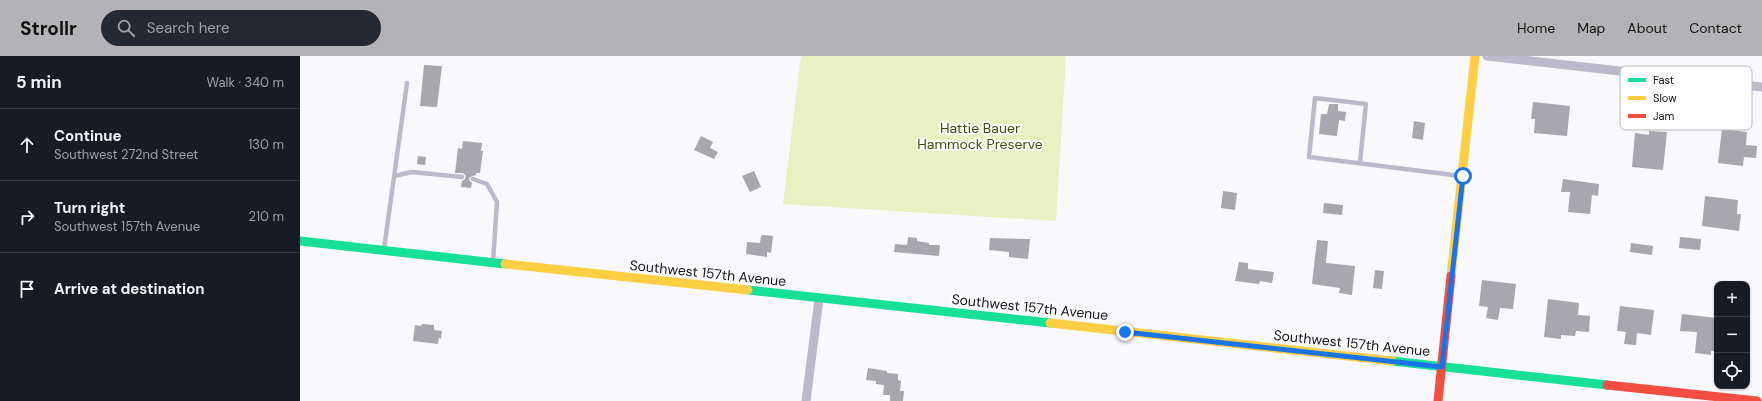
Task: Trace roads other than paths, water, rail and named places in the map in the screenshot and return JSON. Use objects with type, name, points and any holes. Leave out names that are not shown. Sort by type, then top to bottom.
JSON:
[{"type":"street","points":[[1438,401],[1475,56]]},
{"type":"street","points":[[1487,56],[1620,71]]},
{"type":"street","points":[[1752,85],[1762,86]]},
{"type":"street","name":"Southwest 157th Avenue","points":[[300,242],[1758,401]]},
{"type":"street","points":[[806,401],[819,299]]},
{"type":"lane","points":[[384,251],[407,83]]},
{"type":"lane","points":[[1360,162],[1366,104],[1316,98],[1308,157],[1360,162],[1463,176]]},
{"type":"lane","points":[[394,176],[412,172],[462,177]]},
{"type":"lane","points":[[472,179],[487,184],[497,202],[493,263]]},
{"type":"park label","name":"Hattie Bauer Hammock Preserve","points":[[980,136]]}]
